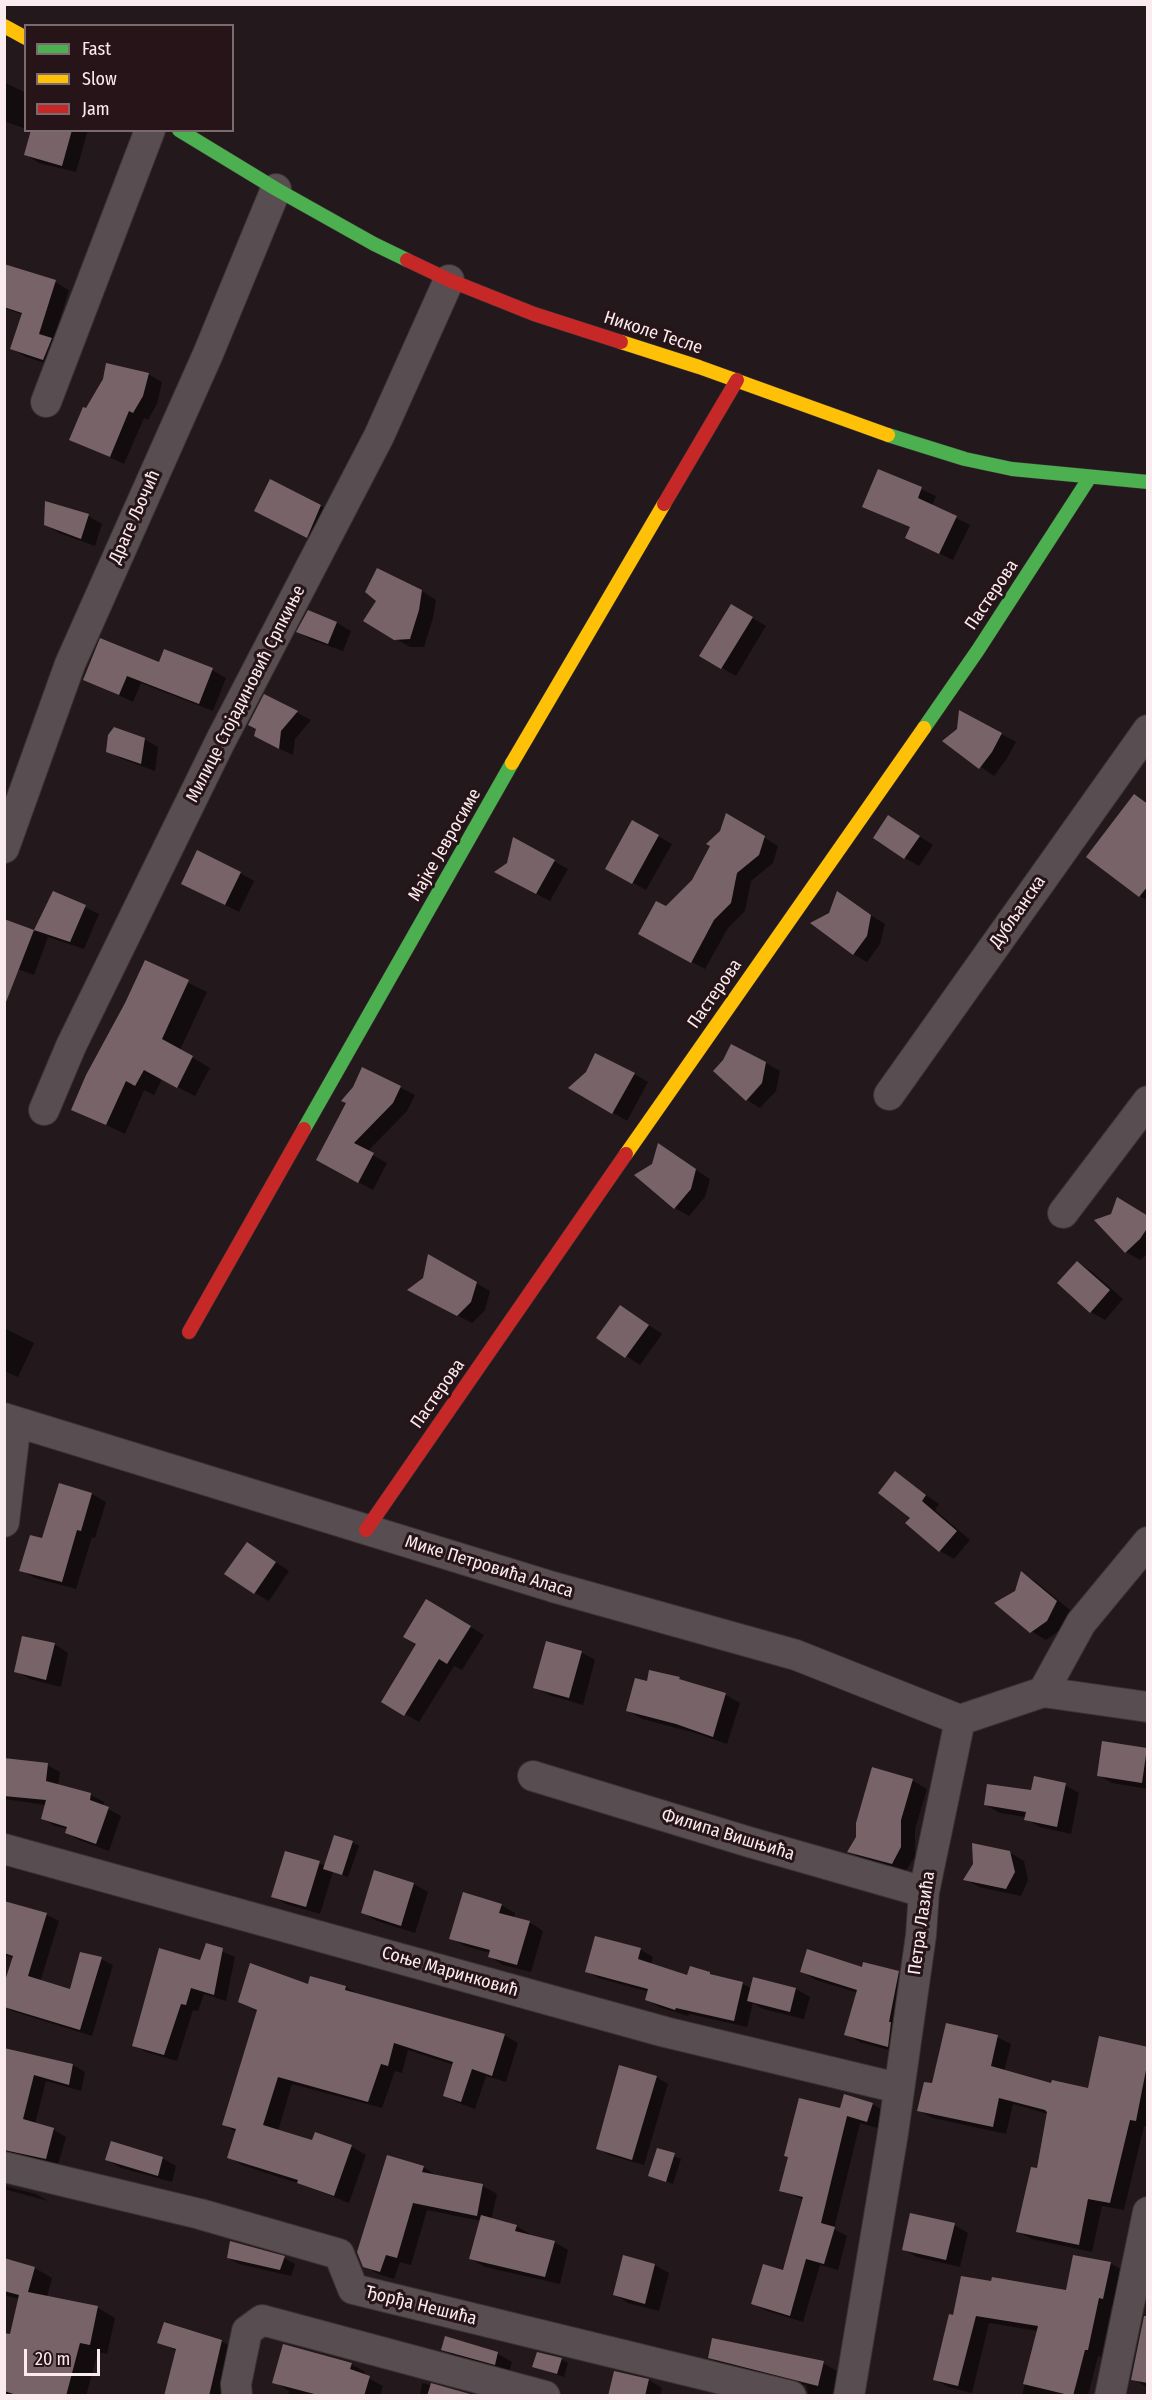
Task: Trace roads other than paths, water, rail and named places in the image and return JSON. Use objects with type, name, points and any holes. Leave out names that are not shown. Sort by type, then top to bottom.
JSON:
[{"type":"street","points":[[4,26],[24,37]]},
{"type":"street","points":[[46,402],[149,132]]},
{"type":"street","name":"Николе Тесле","points":[[182,132],[276,189],[374,244],[449,280],[534,314],[737,380],[901,440],[955,456],[1012,469],[1148,482]]},
{"type":"street","name":"Драге Љочић","points":[[4,848],[70,664],[212,345],[276,189]]},
{"type":"street","name":"Милице Стојадиновић Српкиње","points":[[44,1110],[71,1046],[221,740],[379,436],[449,280]]},
{"type":"street","name":"Мајке Јевросиме","points":[[189,1332],[513,761],[737,380]]},
{"type":"street","name":"Пастерова","points":[[366,1530],[978,650],[1064,521],[1090,477]]},
{"type":"street","name":"Дубљанска","points":[[889,1095],[1148,730]]},
{"type":"street","points":[[1063,1213],[1148,1101]]},
{"type":"street","points":[[4,1522],[10,1420]]},
{"type":"street","name":"Мике Петровића Аласа","points":[[10,1420],[553,1587],[796,1655],[960,1720]]},
{"type":"street","points":[[1043,1692],[1081,1623],[1148,1542]]},
{"type":"street","points":[[960,1720],[1043,1692],[1148,1707]]},
{"type":"street","name":"Петра Лазића","points":[[849,2396],[893,2133],[921,1935],[924,1892],[960,1720]]},
{"type":"street","name":"Филипа Вишњића","points":[[534,1776],[749,1842],[924,1892]]},
{"type":"street","name":"Соње Маринковић","points":[[4,1849],[665,2032],[898,2088]]},
{"type":"street","name":"Ђорђа Нешића","points":[[4,2167],[200,2214],[339,2254],[353,2289],[791,2396]]},
{"type":"street","points":[[1110,2396],[1148,2212]]},
{"type":"street","points":[[237,2396],[236,2384],[247,2331],[262,2320],[545,2396]]}]
